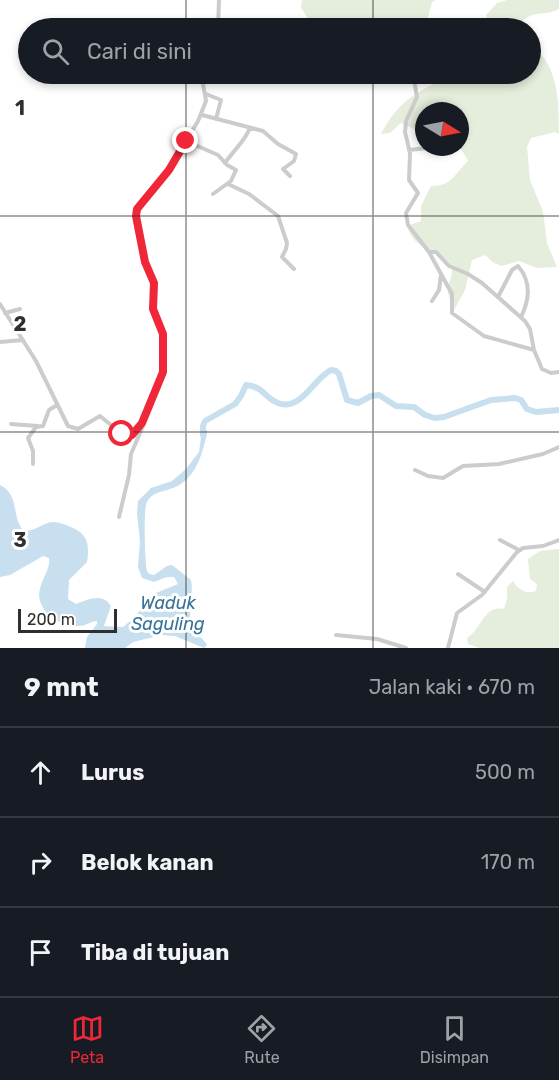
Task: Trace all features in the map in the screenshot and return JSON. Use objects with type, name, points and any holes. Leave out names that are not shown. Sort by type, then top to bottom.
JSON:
[{"type":"street","points":[[218,18],[219,0]]},
{"type":"street","points":[[119,517],[129,476],[131,454],[162,376],[163,337],[153,309],[154,283],[145,262],[136,212],[139,205],[169,170],[202,115],[206,101],[203,84]]},
{"type":"street","points":[[415,84],[417,97],[405,128],[409,150],[409,180],[418,193],[407,208],[405,219],[415,236],[429,252],[452,294],[451,311],[484,336],[534,350]]},
{"type":"street","points":[[206,94],[221,99],[216,119]]},
{"type":"street","points":[[202,115],[266,133],[278,144],[295,154],[294,161],[283,169],[290,176]]},
{"type":"street","points":[[225,163],[246,138],[250,128]]},
{"type":"street","points":[[186,141],[218,155],[237,171],[228,184],[213,194]]},
{"type":"street","points":[[409,150],[415,149]]},
{"type":"street","points":[[228,184],[249,194],[277,215],[286,243],[282,258],[294,269]]},
{"type":"street","points":[[429,252],[436,252],[449,266],[468,274],[521,317],[530,329],[534,350],[544,370],[551,373],[559,372]]},
{"type":"street","points":[[498,297],[512,270],[518,266],[525,276],[528,290],[527,303],[521,317]]},
{"type":"street","points":[[432,301],[439,290],[441,274]]},
{"type":"street","points":[[0,304],[36,361],[66,425],[73,429],[81,428],[100,416],[120,432],[131,435],[136,432],[144,419]]},
{"type":"street","points":[[5,313],[20,309]]},
{"type":"street","points":[[0,342],[23,340]]},
{"type":"street","points":[[11,424],[43,426],[49,410],[57,405]]},
{"type":"street","points":[[33,465],[33,451],[27,438],[38,427]]},
{"type":"street","points":[[415,470],[428,476],[444,478],[463,466],[499,464],[543,454],[559,447]]},
{"type":"street","points":[[500,540],[519,550]]},
{"type":"street","points":[[448,648],[457,613],[485,592],[519,550],[559,540]]},
{"type":"street","points":[[458,574],[485,592]]},
{"type":"street","points":[[336,634],[380,640],[406,648]]},
{"type":"green space","points":[[302,0],[436,0],[432,2],[428,18],[308,18],[301,8]]},
{"type":"green space","points":[[507,0],[559,0],[559,9],[527,18],[487,18],[486,15],[497,3]]},
{"type":"green space","points":[[541,54],[544,57],[556,88],[559,134],[555,132],[531,138],[527,147],[530,180],[543,212],[547,243],[557,267],[537,268],[519,261],[502,266],[494,263],[485,255],[472,260],[465,290],[454,310],[448,290],[452,274],[450,265],[439,254],[421,246],[411,235],[407,226],[421,221],[421,206],[431,186],[449,182],[468,161],[465,156],[469,156],[469,102],[415,102],[415,129],[401,123],[390,133],[381,134],[398,109],[419,92],[435,84],[541,84]]},
{"type":"green space","points":[[559,549],[559,648],[479,648],[468,644],[467,638],[477,629],[487,614],[492,610],[504,609],[507,587],[513,581],[523,590],[536,591],[537,584],[530,579],[528,559],[540,551]]},
{"type":"water","name":"Waduk Saguling","points":[[202,430],[207,430],[203,450],[191,474],[179,485],[154,494],[147,502],[145,536],[146,566],[149,574],[154,575],[172,565],[191,580],[191,625],[207,645],[204,648],[175,636],[162,635],[133,642],[125,648],[85,648],[87,637],[97,621],[82,626],[64,624],[50,616],[41,604],[40,589],[49,566],[49,558],[43,556],[10,575],[0,577],[0,485],[10,494],[23,530],[27,531],[50,522],[57,522],[81,533],[87,542],[87,562],[69,580],[68,599],[76,604],[95,598],[103,599],[111,606],[104,626],[123,627],[135,617],[151,595],[178,584],[174,577],[154,582],[142,578],[138,567],[140,541],[138,501],[151,488],[172,481],[186,469],[199,452]]},
{"type":"waterway","points":[[203,435],[205,421],[235,404],[246,385],[261,390],[278,403],[294,403],[331,370],[339,374],[347,400],[358,403],[371,396],[379,395],[396,406],[414,407],[425,415],[435,418],[444,417],[491,400],[515,398],[521,400],[527,409],[536,412],[559,410]]},
{"type":"route","points":[[122,434],[132,435],[139,428],[163,375],[163,334],[154,316],[152,302],[154,283],[145,262],[136,216],[137,209],[169,170],[186,141]]}]
